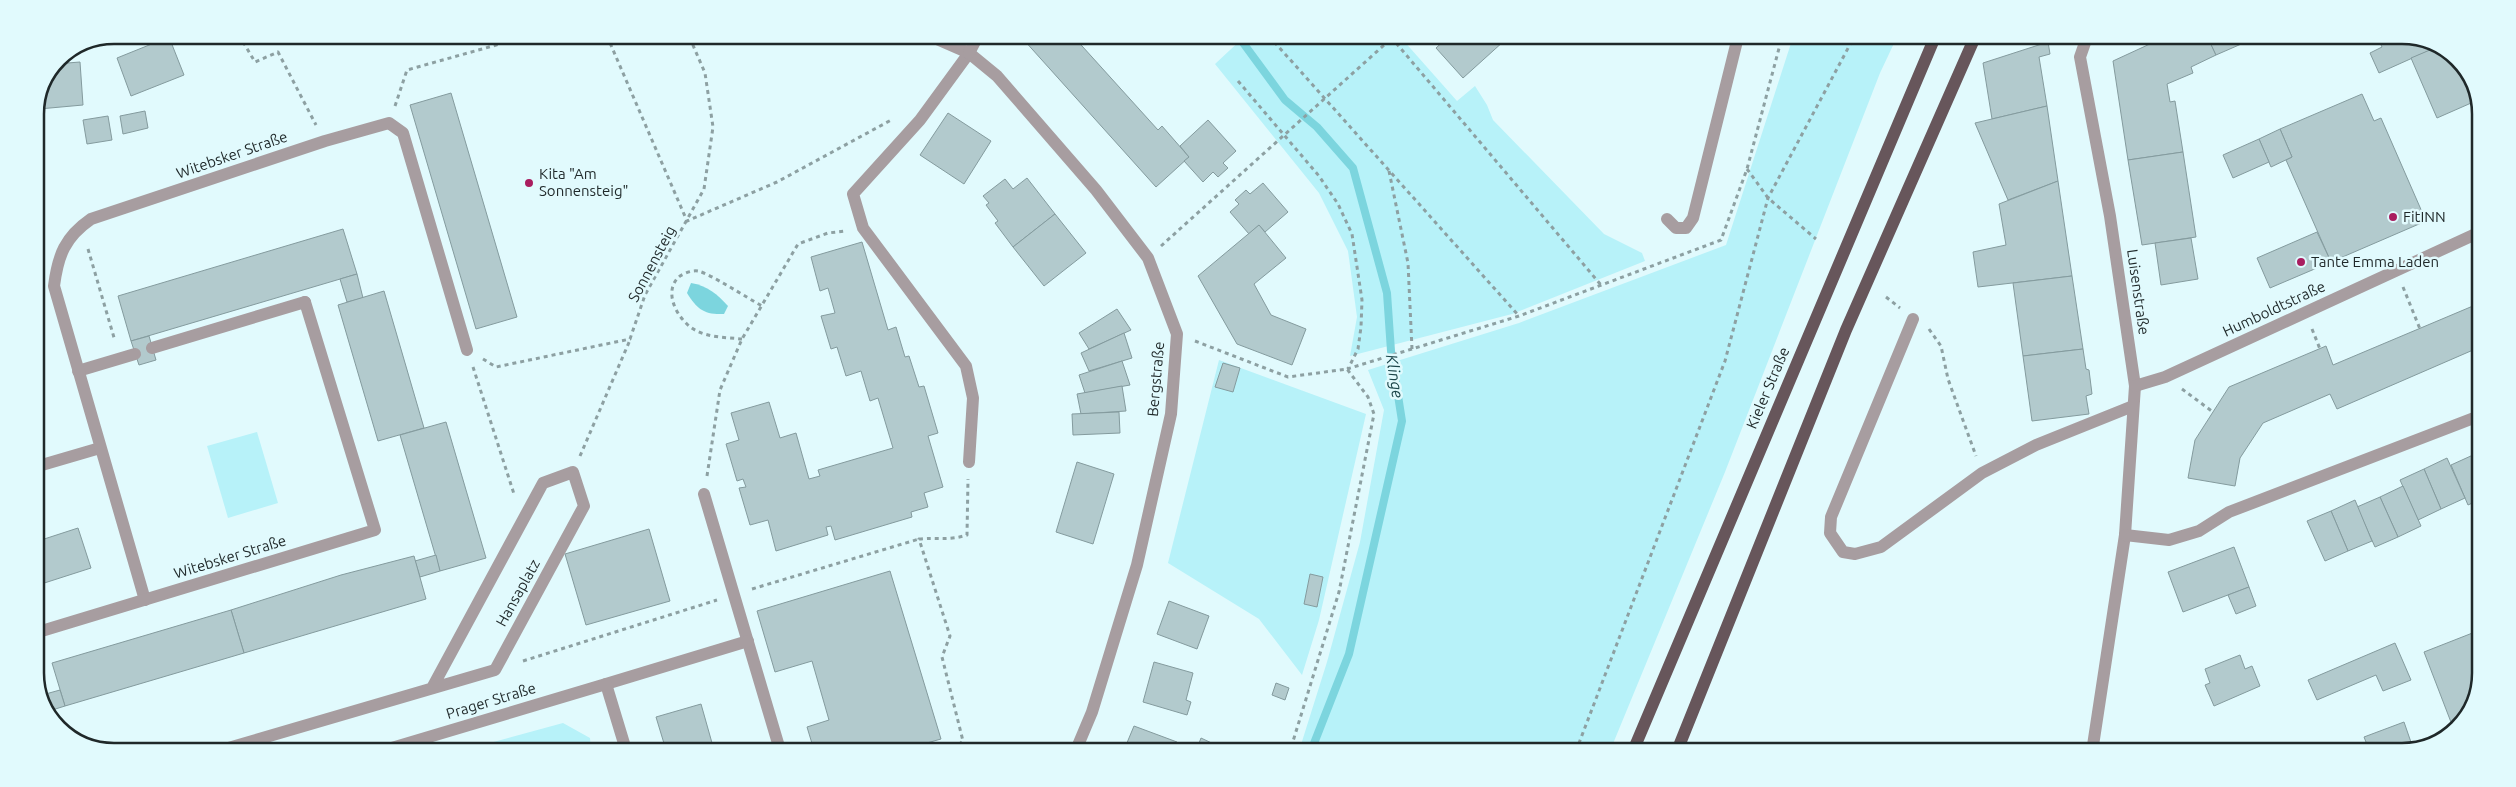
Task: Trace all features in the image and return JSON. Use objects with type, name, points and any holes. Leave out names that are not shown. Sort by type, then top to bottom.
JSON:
[{"type":"main road","name":"Kieler Straße","points":[[1636,743],[1932,44]]},
{"type":"main road","points":[[1680,743],[1846,330],[1972,44]]},
{"type":"street","name":"Bergstraße","points":[[948,44],[969,53],[997,76],[1096,190],[1148,258],[1177,334],[1171,414],[1137,565],[1092,712],[1079,743]]},
{"type":"street","points":[[969,462],[973,398],[966,366],[863,228],[853,194],[920,120],[974,44]]},
{"type":"street","points":[[1667,219],[1676,228],[1686,228],[1693,218],[1736,44]]},
{"type":"street","name":"Luisenstraße","points":[[2085,44],[2080,57],[2110,216],[2135,386],[2125,534],[2093,743]]},
{"type":"street","name":"Witebsker Straße","points":[[145,600],[54,286],[58,260],[76,230],[91,219],[325,141],[388,123]]},
{"type":"street","points":[[388,123],[404,133],[467,350]]},
{"type":"street","name":"Humboldtstraße","points":[[2135,386],[2165,377],[2472,236]]},
{"type":"street","name":"Witebsker Straße","points":[[44,630],[374,530],[305,302],[152,348]]},
{"type":"street","points":[[1913,319],[1831,517],[1830,533],[1844,552],[1855,554],[1881,547],[1982,473],[2036,445],[2133,406]]},
{"type":"street","points":[[78,371],[135,354]]},
{"type":"street","points":[[2125,534],[2169,540],[2199,531],[2229,512],[2472,419]]},
{"type":"street","points":[[44,464],[100,448]]},
{"type":"street","name":"Hansaplatz","points":[[432,688],[543,483],[573,472],[584,506],[495,670]]},
{"type":"street","points":[[704,494],[778,743]]},
{"type":"street","name":"Prager Straße","points":[[408,743],[748,641]]},
{"type":"street","points":[[245,743],[495,670]]},
{"type":"street","points":[[606,684],[624,743]]},
{"type":"path","points":[[244,44],[255,62],[278,52],[325,141]]},
{"type":"path","points":[[388,123],[407,70],[503,44]]},
{"type":"path","points":[[610,44],[687,221],[778,182],[900,115]]},
{"type":"path","name":"Sonnensteig","points":[[630,339],[645,294],[704,189],[713,127],[705,73],[692,44]]},
{"type":"path","points":[[1276,44],[1519,316]]},
{"type":"path","points":[[1148,258],[1384,44]]},
{"type":"path","points":[[1398,44],[1601,285]]},
{"type":"path","points":[[1177,334],[1288,377],[1347,369],[1519,316],[1721,240],[1747,169],[1780,44]]},
{"type":"path","points":[[1579,743],[1725,361],[1768,198],[1850,44]]},
{"type":"path","points":[[1238,81],[1282,136],[1319,176],[1338,204],[1352,234],[1362,300],[1362,327],[1358,349],[1347,369]]},
{"type":"path","points":[[1747,169],[1768,198],[1816,239]]},
{"type":"path","points":[[1389,170],[1408,263],[1412,350]]},
{"type":"path","points":[[81,226],[120,358]]},
{"type":"path","points":[[704,494],[720,390],[742,339],[798,244],[828,233]]},
{"type":"path","points":[[2397,270],[2420,328]]},
{"type":"path","points":[[742,339],[709,336],[685,323],[674,306],[671,293],[674,281],[685,272],[698,271],[762,306]]},
{"type":"path","points":[[467,350],[496,367],[630,339]]},
{"type":"path","points":[[573,472],[630,339]]},
{"type":"path","points":[[1941,346],[1948,379],[1982,473]]},
{"type":"path","points":[[467,350],[523,520]]},
{"type":"path","points":[[1292,743],[1339,592],[1374,414],[1368,397],[1347,369]]},
{"type":"path","points":[[2165,377],[2213,412]]},
{"type":"path","points":[[495,670],[919,539],[937,537],[950,540],[967,535],[969,462]]},
{"type":"path","points":[[919,539],[950,636],[942,657],[963,740],[960,743]]},
{"type":"shaded area","points":[[1236,44],[1407,44],[1457,101],[1475,86],[1487,105],[1493,120],[1604,234],[1642,253],[1645,261],[1512,314],[1350,356],[1357,317],[1348,251],[1319,193],[1215,64]]},
{"type":"shaded area","points":[[1791,44],[1894,44],[1880,73],[1725,472],[1613,743],[1302,743],[1327,662],[1360,542],[1384,410],[1368,370],[1519,323],[1726,245]]},
{"type":"shaded area","points":[[691,283],[707,288],[720,298],[728,306],[724,314],[706,312],[698,307],[687,293]]},
{"type":"shaded area","points":[[1219,360],[1366,414],[1319,620],[1302,675],[1259,619],[1168,563]]},
{"type":"shaded area","points":[[257,432],[278,503],[228,518],[207,446]]},
{"type":"shaded area","points":[[563,723],[590,738],[590,743],[490,743]]},
{"type":"building","points":[[152,44],[172,44],[184,75],[131,96],[117,58]]},
{"type":"building","points":[[1027,44],[1080,44],[1158,130],[1162,126],[1189,157],[1156,187]]},
{"type":"building","points":[[1440,44],[1501,44],[1463,78],[1436,48]]},
{"type":"building","points":[[2042,44],[2048,44],[2050,54],[2039,57],[2047,106],[1992,119],[1983,63]]},
{"type":"building","points":[[2150,44],[2211,44],[2216,55],[2191,67],[2193,73],[2167,84],[2170,102],[2175,101],[2183,152],[2128,160],[2113,61]]},
{"type":"building","points":[[2211,44],[2241,44],[2216,55]]},
{"type":"building","points":[[2381,44],[2411,44],[2430,50],[2379,73],[2370,53],[2382,47]]},
{"type":"building","points":[[2430,50],[2452,64],[2467,87],[2471,103],[2437,118],[2411,58]]},
{"type":"building","points":[[80,62],[83,105],[44,109],[49,87],[65,63]]},
{"type":"building","points":[[451,93],[517,317],[476,329],[410,105]]},
{"type":"building","points":[[2362,94],[2374,121],[2381,118],[2426,221],[2331,262],[2286,160],[2292,157],[2280,129]]},
{"type":"building","points":[[2047,106],[2058,181],[2008,200],[1975,123]]},
{"type":"building","points":[[145,111],[148,128],[123,134],[120,116]]},
{"type":"building","points":[[948,113],[991,141],[964,184],[920,155]]},
{"type":"building","points":[[108,116],[112,140],[87,144],[83,120]]},
{"type":"building","points":[[1208,120],[1236,151],[1223,163],[1228,168],[1218,177],[1213,172],[1203,182],[1184,161],[1189,157],[1180,146]]},
{"type":"building","points":[[2280,129],[2292,157],[2271,167],[2259,139]]},
{"type":"building","points":[[2259,139],[2269,162],[2233,178],[2223,155]]},
{"type":"building","points":[[2183,152],[2196,237],[2142,245],[2128,160]]},
{"type":"building","points":[[1027,178],[1055,214],[1013,247],[995,223],[998,221],[986,205],[989,203],[983,196],[1005,179],[1013,189]]},
{"type":"building","points":[[2058,181],[2072,276],[1978,287],[1973,252],[2006,245],[1999,204]]},
{"type":"building","points":[[1263,183],[1288,212],[1265,232],[1259,225],[1249,234],[1230,212],[1239,204],[1235,200],[1246,190],[1250,194]]},
{"type":"building","points":[[1055,214],[1086,253],[1044,286],[1013,247]]},
{"type":"building","points":[[1259,225],[1286,258],[1254,284],[1271,315],[1306,329],[1292,365],[1237,344],[1198,276]]},
{"type":"building","points":[[343,229],[357,274],[131,341],[118,296]]},
{"type":"building","points":[[2317,232],[2331,262],[2270,288],[2257,258]]},
{"type":"building","points":[[2191,238],[2198,279],[2161,285],[2155,243]]},
{"type":"building","points":[[862,242],[888,330],[896,327],[905,357],[909,356],[919,387],[924,386],[938,433],[928,436],[943,487],[924,493],[928,507],[911,512],[912,517],[835,540],[831,526],[826,527],[828,535],[776,551],[768,520],[750,525],[739,488],[746,487],[743,479],[737,481],[726,444],[739,440],[731,413],[769,402],[780,438],[796,433],[809,479],[820,476],[818,470],[893,448],[878,398],[870,401],[861,371],[846,376],[837,347],[831,349],[821,316],[835,313],[828,288],[820,291],[811,257]]},
{"type":"building","points":[[357,274],[363,298],[347,302],[340,279]]},
{"type":"building","points":[[2072,276],[2083,349],[2023,356],[2013,283]]},
{"type":"building","points":[[384,291],[424,428],[378,441],[338,305]]},
{"type":"building","points":[[2472,306],[2472,350],[2337,409],[2330,394],[2263,423],[2240,458],[2235,486],[2188,478],[2195,440],[2229,387],[2326,346],[2333,365]]},
{"type":"building","points":[[1117,309],[1131,330],[1089,349],[1079,333]]},
{"type":"building","points":[[1124,333],[1132,358],[1089,371],[1081,353]]},
{"type":"building","points":[[149,336],[156,360],[139,365],[131,341]]},
{"type":"building","points":[[2083,349],[2086,369],[2089,370],[2092,394],[2086,396],[2089,414],[2032,421],[2023,356]]},
{"type":"building","points":[[1122,361],[1130,385],[1085,393],[1079,375]]},
{"type":"building","points":[[1223,363],[1240,368],[1233,392],[1215,387]]},
{"type":"building","points":[[1122,386],[1126,411],[1081,414],[1077,394]]},
{"type":"building","points":[[1119,412],[1120,433],[1073,435],[1072,414]]},
{"type":"building","points":[[446,422],[486,558],[440,571],[400,435]]},
{"type":"building","points":[[2472,455],[2472,503],[2468,505],[2451,465]]},
{"type":"building","points":[[2447,458],[2465,498],[2441,509],[2424,469]]},
{"type":"building","points":[[1077,462],[1114,474],[1093,544],[1056,532]]},
{"type":"building","points":[[2424,469],[2441,509],[2418,520],[2400,480]]},
{"type":"building","points":[[2403,486],[2421,526],[2398,537],[2380,497]]},
{"type":"building","points":[[2380,497],[2398,537],[2375,547],[2357,507]]},
{"type":"building","points":[[2355,500],[2372,541],[2348,551],[2331,511]]},
{"type":"building","points":[[2331,511],[2348,551],[2325,561],[2307,521]]},
{"type":"building","points":[[78,528],[91,568],[44,583],[44,539]]},
{"type":"building","points":[[649,529],[670,601],[586,625],[565,554]]},
{"type":"building","points":[[2234,547],[2249,587],[2183,612],[2168,572]]},
{"type":"building","points":[[436,555],[440,571],[420,577],[415,561]]},
{"type":"building","points":[[414,556],[426,599],[244,653],[231,610],[341,575]]},
{"type":"building","points":[[890,571],[941,739],[927,743],[812,743],[807,727],[829,720],[812,661],[775,672],[757,611]]},
{"type":"building","points":[[1310,574],[1323,577],[1317,607],[1304,604]]},
{"type":"building","points":[[2249,587],[2256,606],[2236,614],[2228,595]]},
{"type":"building","points":[[1169,601],[1209,616],[1197,649],[1157,634]]},
{"type":"building","points":[[231,610],[244,653],[65,706],[52,663]]},
{"type":"building","points":[[2472,633],[2472,682],[2470,691],[2465,704],[2451,723],[2424,652]]},
{"type":"building","points":[[2395,643],[2411,680],[2383,691],[2376,675],[2317,700],[2308,680]]},
{"type":"building","points":[[2240,655],[2245,669],[2252,666],[2260,686],[2214,706],[2205,685],[2210,683],[2205,669]]},
{"type":"building","points":[[1154,662],[1193,673],[1186,700],[1191,702],[1187,715],[1143,702]]},
{"type":"building","points":[[1276,683],[1289,688],[1285,700],[1272,695]]},
{"type":"building","points":[[60,690],[65,706],[54,709],[47,694]]},
{"type":"building","points":[[701,704],[712,743],[664,743],[656,717]]},
{"type":"building","points":[[2404,722],[2411,742],[2366,743],[2364,737]]},
{"type":"building","points":[[1134,726],[1177,742],[1177,743],[1127,743]]},
{"type":"building","points":[[1201,738],[1212,743],[1199,743]]},
{"type":"waterway","name":"Klinge","points":[[1244,44],[1285,100],[1317,127],[1353,168],[1387,293],[1391,351],[1402,421],[1349,654],[1314,743]]},
{"type":"place","name":"Kita \"Am Sonnensteig\"","points":[[529,183]]},
{"type":"place","name":"FitINN","points":[[2393,217]]},
{"type":"place","name":"Tante Emma Laden","points":[[2301,262]]}]
